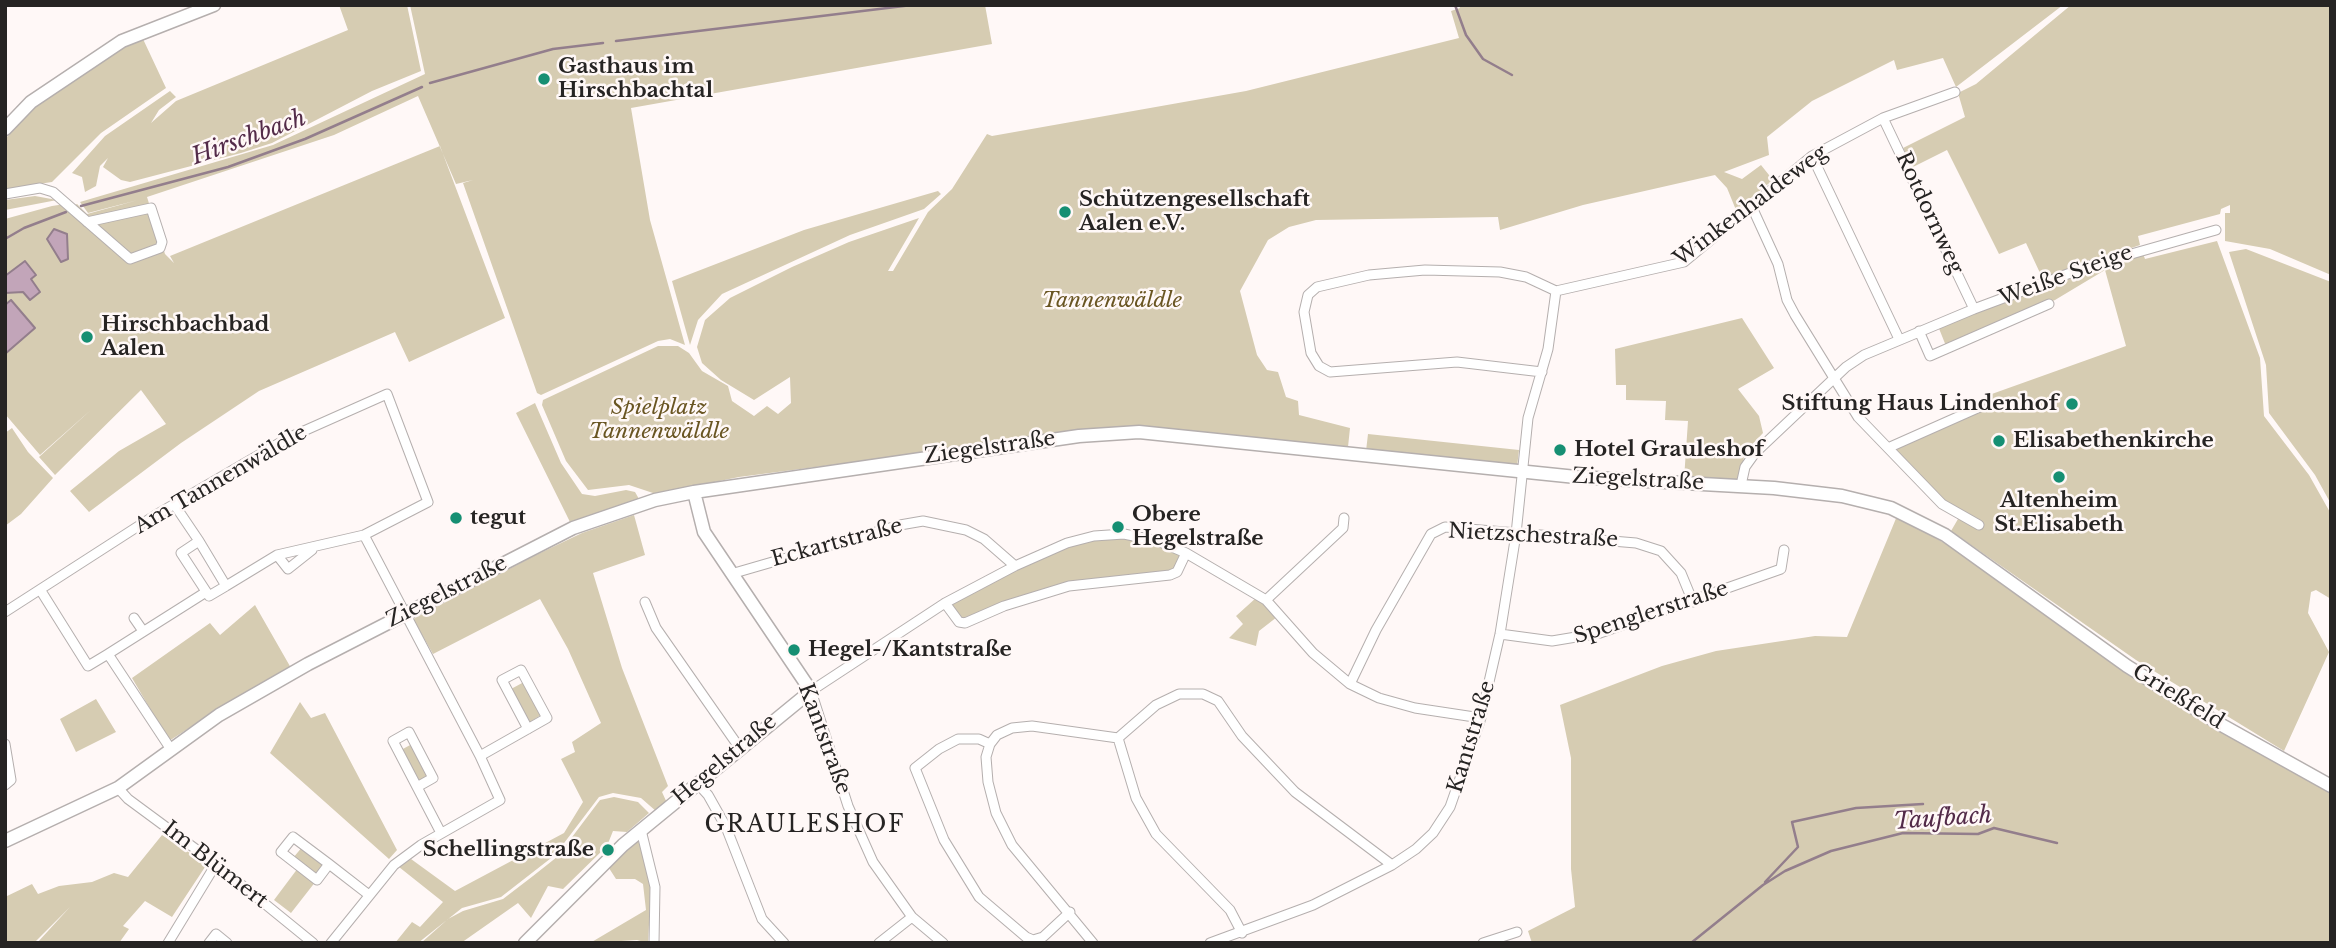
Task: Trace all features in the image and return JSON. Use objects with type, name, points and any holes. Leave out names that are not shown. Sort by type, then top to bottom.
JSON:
[{"type":"main road","points":[[5,129],[31,102],[122,41],[215,5]]},
{"type":"main road","name":"Ziegelstraße","points":[[5,841],[118,788],[170,748],[241,702],[403,614],[573,528],[655,500],[694,492],[1066,438],[1139,432],[1520,471],[1741,485],[1842,496],[1891,508],[1945,535],[2034,597]]},
{"type":"main road","name":"Kantstraße","points":[[694,492],[704,532],[811,691]]},
{"type":"main road","name":"Grießfeld","points":[[2034,597],[2127,666],[2218,723],[2331,786]]},
{"type":"main road","name":"Hegelstraße","points":[[525,943],[597,869],[641,830],[739,747],[811,691]]},
{"type":"street","name":"Winkenhaldeweg","points":[[1556,291],[1684,262],[1812,156],[1883,118],[1955,92]]},
{"type":"street","name":"Rotdornweg","points":[[1883,118],[1974,309]]},
{"type":"street","points":[[1812,156],[1899,339]]},
{"type":"street","points":[[5,194],[46,189],[125,256],[135,260],[156,251],[162,242],[153,211],[146,206],[88,222]]},
{"type":"street","points":[[1751,205],[1779,264],[1787,300],[1834,382],[1858,417],[1890,447],[1942,504],[1979,525]]},
{"type":"street","name":"Weiße Steige","points":[[1741,485],[1745,467],[1755,453],[1834,382],[1846,367],[1864,355],[1974,309],[2089,266],[2216,230]]},
{"type":"street","points":[[1520,471],[1528,418],[1542,372],[1556,291],[1526,276],[1425,270],[1369,275],[1317,286],[1308,295],[1304,312],[1311,353],[1320,366],[1331,372],[1457,362],[1542,372]]},
{"type":"street","name":"Weiße Steige","points":[[1919,331],[1930,356],[2049,304]]},
{"type":"street","name":"Am Tannenwäldle","points":[[5,612],[41,592],[174,504],[288,438],[387,394],[428,502],[363,535]]},
{"type":"street","points":[[1890,447],[1980,407]]},
{"type":"street","name":"Kantstraße","points":[[1210,943],[1312,905],[1392,865],[1416,849],[1433,832],[1450,807],[1481,718],[1500,634],[1516,534],[1520,471]]},
{"type":"street","points":[[174,504],[226,586]]},
{"type":"street","points":[[1266,600],[1343,528],[1344,518]]},
{"type":"street","name":"Eckartstraße","points":[[731,574],[900,524],[923,522],[967,530],[984,539],[1014,566]]},
{"type":"street","name":"Nietzschestraße","points":[[1350,684],[1376,630],[1431,534],[1445,527],[1616,540],[1661,551],[1681,573],[1693,602]]},
{"type":"street","name":"Hegelstraße","points":[[811,691],[945,603],[1014,566],[1067,543],[1094,536],[1124,534],[1158,541],[1186,553],[1266,600],[1313,653],[1350,684],[1379,698],[1415,708],[1481,718]]},
{"type":"street","points":[[199,541],[181,553],[209,596],[277,555],[363,535],[499,795],[500,800],[441,833],[394,865],[331,943]]},
{"type":"street","points":[[277,555],[288,569],[316,547]]},
{"type":"street","name":"Spenglerstraße","points":[[1500,634],[1531,641],[1573,640],[1693,602],[1780,569],[1784,550]]},
{"type":"street","points":[[945,603],[959,622],[965,623],[1004,606],[1069,586],[1170,575],[1177,572],[1186,553]]},
{"type":"street","points":[[41,592],[88,666],[206,592]]},
{"type":"street","points":[[645,602],[656,628],[739,747]]},
{"type":"street","points":[[134,618],[143,631]]},
{"type":"street","points":[[108,654],[170,748]]},
{"type":"street","points":[[480,756],[528,729],[547,718],[521,670],[502,681],[528,729]]},
{"type":"street","name":"Kantstraße","points":[[811,691],[848,806],[873,862],[912,917],[943,943]]},
{"type":"street","points":[[1093,943],[1070,912],[1024,861],[996,813],[988,782],[986,757],[989,744],[997,735],[1012,728],[1032,726],[1118,738],[1156,705],[1179,694],[1203,694],[1218,701],[1242,736],[1295,792],[1392,865]]},
{"type":"street","points":[[417,787],[433,778],[409,732],[393,741],[417,787],[441,833]]},
{"type":"street","points":[[1118,738],[1136,798],[1156,834],[1230,910],[1242,933]]},
{"type":"street","points":[[989,744],[979,739],[958,739],[939,749],[915,768],[944,841],[979,897],[1026,937],[1033,940],[1044,937],[1070,912]]},
{"type":"street","points":[[5,744],[11,780],[5,785]]},
{"type":"street","points":[[698,784],[709,795],[726,827],[762,919],[784,943]]},
{"type":"street","name":"Im Blümert","points":[[118,788],[128,799],[216,864],[313,943]]},
{"type":"street","points":[[641,830],[655,887],[653,943]]},
{"type":"street","points":[[329,864],[317,880],[281,852],[293,836],[369,895]]},
{"type":"street","points":[[168,943],[216,864]]},
{"type":"street","points":[[879,943],[912,917]]},
{"type":"street","points":[[1483,943],[1517,932]]},
{"type":"street","points":[[209,943],[216,934],[227,943]]},
{"type":"green space","points":[[339,5],[407,5],[421,71],[372,91],[272,143],[241,153],[130,182],[121,180],[103,167],[108,158],[100,166],[96,186],[85,192],[82,177],[72,173],[105,136],[170,91],[176,97],[159,110],[151,123],[176,101],[348,30]]},
{"type":"green space","points":[[410,5],[985,5],[992,44],[631,108],[650,220],[685,345],[670,339],[658,341],[541,395],[537,393],[463,183],[473,180],[456,184],[443,154],[505,318],[409,362],[395,332],[259,391],[181,443],[89,512],[70,491],[119,451],[166,424],[141,390],[55,475],[39,457],[92,409],[40,455],[5,414],[5,219],[65,204],[68,209],[77,204],[87,214],[138,200],[88,213],[80,202],[273,145],[425,74]],"holes":[[[418,96],[440,146],[170,256],[174,263],[165,254],[147,197],[334,135]]]},
{"type":"green space","name":"Tannenwäldle","points":[[1459,5],[2063,5],[1956,87],[1943,58],[1897,70],[1894,60],[1812,101],[1767,137],[1769,155],[1724,172],[1742,179],[1761,165],[1773,180],[1736,210],[1727,188],[1715,175],[1583,205],[1500,230],[1498,217],[1316,220],[1289,227],[1268,240],[1240,291],[1257,355],[1267,370],[1278,372],[1286,397],[1298,401],[1299,415],[1350,428],[1348,447],[1176,430],[1092,431],[739,477],[656,494],[629,485],[588,490],[566,461],[542,405],[543,400],[658,346],[678,346],[689,353],[702,371],[728,386],[732,401],[754,416],[767,406],[778,414],[791,403],[790,377],[754,400],[721,380],[702,363],[697,347],[705,320],[730,298],[792,267],[849,242],[919,218],[888,271],[893,271],[928,212],[952,189],[987,134],[992,136],[1246,91],[1459,38],[1451,11],[1460,8]]},
{"type":"green space","points":[[2071,5],[2331,5],[2331,275],[2270,249],[2225,241],[2225,213],[2230,213],[2230,205],[2221,209],[2220,214],[2138,236],[2140,245],[2046,278],[2040,273],[2026,243],[1999,254],[1947,150],[1913,167],[1903,148],[1965,117],[1958,93],[1976,84]]},
{"type":"green space","points":[[143,39],[166,88],[101,133],[52,182],[5,189],[5,139],[41,101],[126,46]]},
{"type":"green space","points":[[938,191],[941,194],[924,209],[850,235],[722,294],[698,320],[690,345],[672,281],[804,230]]},
{"type":"green space","points":[[35,196],[57,200],[5,210],[5,200]]},
{"type":"green space","points":[[2217,241],[2260,358],[2264,416],[2309,475],[2331,514],[2331,599],[2316,590],[2311,592],[2308,613],[2329,652],[2284,751],[2136,660],[1951,531],[1958,519],[1895,448],[1980,407],[1989,395],[2126,346],[2105,270],[2055,300],[1946,346],[1938,326],[2142,251],[2145,259]]},
{"type":"green space","points":[[2246,249],[2331,282],[2331,504],[2315,475],[2269,413],[2266,365],[2229,252]]},
{"type":"green space","points":[[1742,318],[1774,368],[1738,389],[1759,416],[1763,433],[1745,452],[1739,482],[1684,479],[1688,421],[1665,420],[1666,401],[1626,400],[1626,385],[1616,385],[1615,349]]},
{"type":"green space","points":[[535,403],[561,463],[582,494],[595,496],[626,490],[635,492],[639,499],[570,522],[516,413]]},
{"type":"green space","points":[[12,428],[28,452],[53,478],[21,514],[5,526],[5,433]]},
{"type":"green space","points":[[1368,434],[1519,450],[1517,467],[1366,451]]},
{"type":"green space","points":[[634,515],[645,555],[593,573],[622,668],[668,786],[662,792],[667,803],[657,812],[641,798],[613,793],[599,797],[555,855],[501,897],[462,908],[418,943],[395,943],[412,922],[420,927],[443,902],[399,867],[411,859],[455,891],[564,833],[583,802],[561,759],[575,752],[572,742],[601,723],[568,649],[540,599],[433,654],[413,619],[582,533]]},
{"type":"green space","points":[[1897,516],[1953,548],[2123,670],[2331,794],[2331,941],[1532,943],[1528,931],[1575,907],[1571,869],[1571,758],[1560,705],[1662,666],[1716,651],[1815,636],[1847,637]]},
{"type":"green space","points":[[1124,534],[1186,553],[1177,572],[1069,586],[965,623],[945,603],[1067,543]]},
{"type":"green space","points":[[1257,597],[1277,617],[1259,631],[1256,646],[1229,638],[1243,624],[1236,616]]},
{"type":"green space","points":[[255,605],[291,668],[234,699],[169,741],[132,678],[210,623],[220,635]]},
{"type":"green space","points":[[524,682],[541,715],[530,722],[511,689]]},
{"type":"green space","points":[[96,699],[116,732],[76,752],[60,719]]},
{"type":"green space","points":[[300,702],[311,718],[325,713],[397,850],[389,859],[270,753]]},
{"type":"green space","points":[[412,744],[429,776],[418,782],[401,750]]},
{"type":"green space","points":[[614,797],[638,802],[649,813],[627,832],[613,831],[607,846],[563,889],[548,886],[531,918],[518,903],[461,943],[421,943],[448,919],[463,911],[503,899],[557,857],[600,800]]},
{"type":"green space","points":[[162,835],[207,864],[172,917],[145,901],[123,926],[129,929],[119,943],[37,943],[70,907],[34,943],[5,943],[5,897],[32,884],[38,894],[59,886],[92,882],[114,873],[128,877]]},
{"type":"green space","points":[[638,839],[651,887],[648,943],[637,940],[590,943],[646,910],[643,884],[635,879],[616,879],[607,865]]},
{"type":"green space","points":[[303,846],[327,864],[317,877],[293,858]]},
{"type":"green space","points":[[298,868],[316,881],[291,913],[274,900]]},
{"type":"shaded area","points":[[54,229],[67,234],[68,259],[61,262],[47,239]]},
{"type":"shaded area","points":[[25,261],[36,275],[31,279],[40,292],[30,300],[23,292],[5,293],[5,276]]},
{"type":"shaded area","points":[[11,300],[35,328],[5,354],[5,305]]},
{"type":"waterway","name":"Hirschbach","points":[[616,41],[912,5]]},
{"type":"waterway","points":[[1455,5],[1466,35],[1483,59],[1512,75]]},
{"type":"waterway","name":"Hirschbach","points":[[430,83],[553,49],[603,43]]},
{"type":"waterway","name":"Hirschbach","points":[[81,206],[228,167],[305,139],[422,87]]},
{"type":"waterway","name":"Hirschbach","points":[[5,239],[24,228],[66,212]]},
{"type":"waterway","points":[[1765,882],[1798,847],[1792,822],[1856,808],[1923,804]]},
{"type":"waterway","name":"Taufbach","points":[[1691,943],[1763,885],[1785,871],[1831,851],[1903,833],[1978,834],[1994,828],[2057,843]]},
{"type":"place","name":"Gasthaus im Hirschbachtal","points":[[544,79]]},
{"type":"place","name":"Schützengesellschaft Aalen e.V.","points":[[1065,212]]},
{"type":"place","name":"Hirschbachbad Aalen","points":[[87,337]]},
{"type":"place","name":"Stiftung Haus Lindenhof","points":[[2072,404]]},
{"type":"place","name":"Elisabethenkirche","points":[[1999,441]]},
{"type":"place","name":"Hotel Grauleshof","points":[[1560,450]]},
{"type":"place","name":"Altenheim St.Elisabeth","points":[[2059,477]]},
{"type":"place","name":"tegut","points":[[456,518]]},
{"type":"place","name":"Obere Hegelstraße","points":[[1118,527]]},
{"type":"place","name":"Hegel-/Kantstraße","points":[[794,650]]},
{"type":"place","name":"Schellingstraße","points":[[608,850]]},
{"type":"district","name":"GRAULESHOF","points":[[805,826]]},
{"type":"park label","name":"Spielplatz Tannenwäldle","points":[[659,420]]}]
